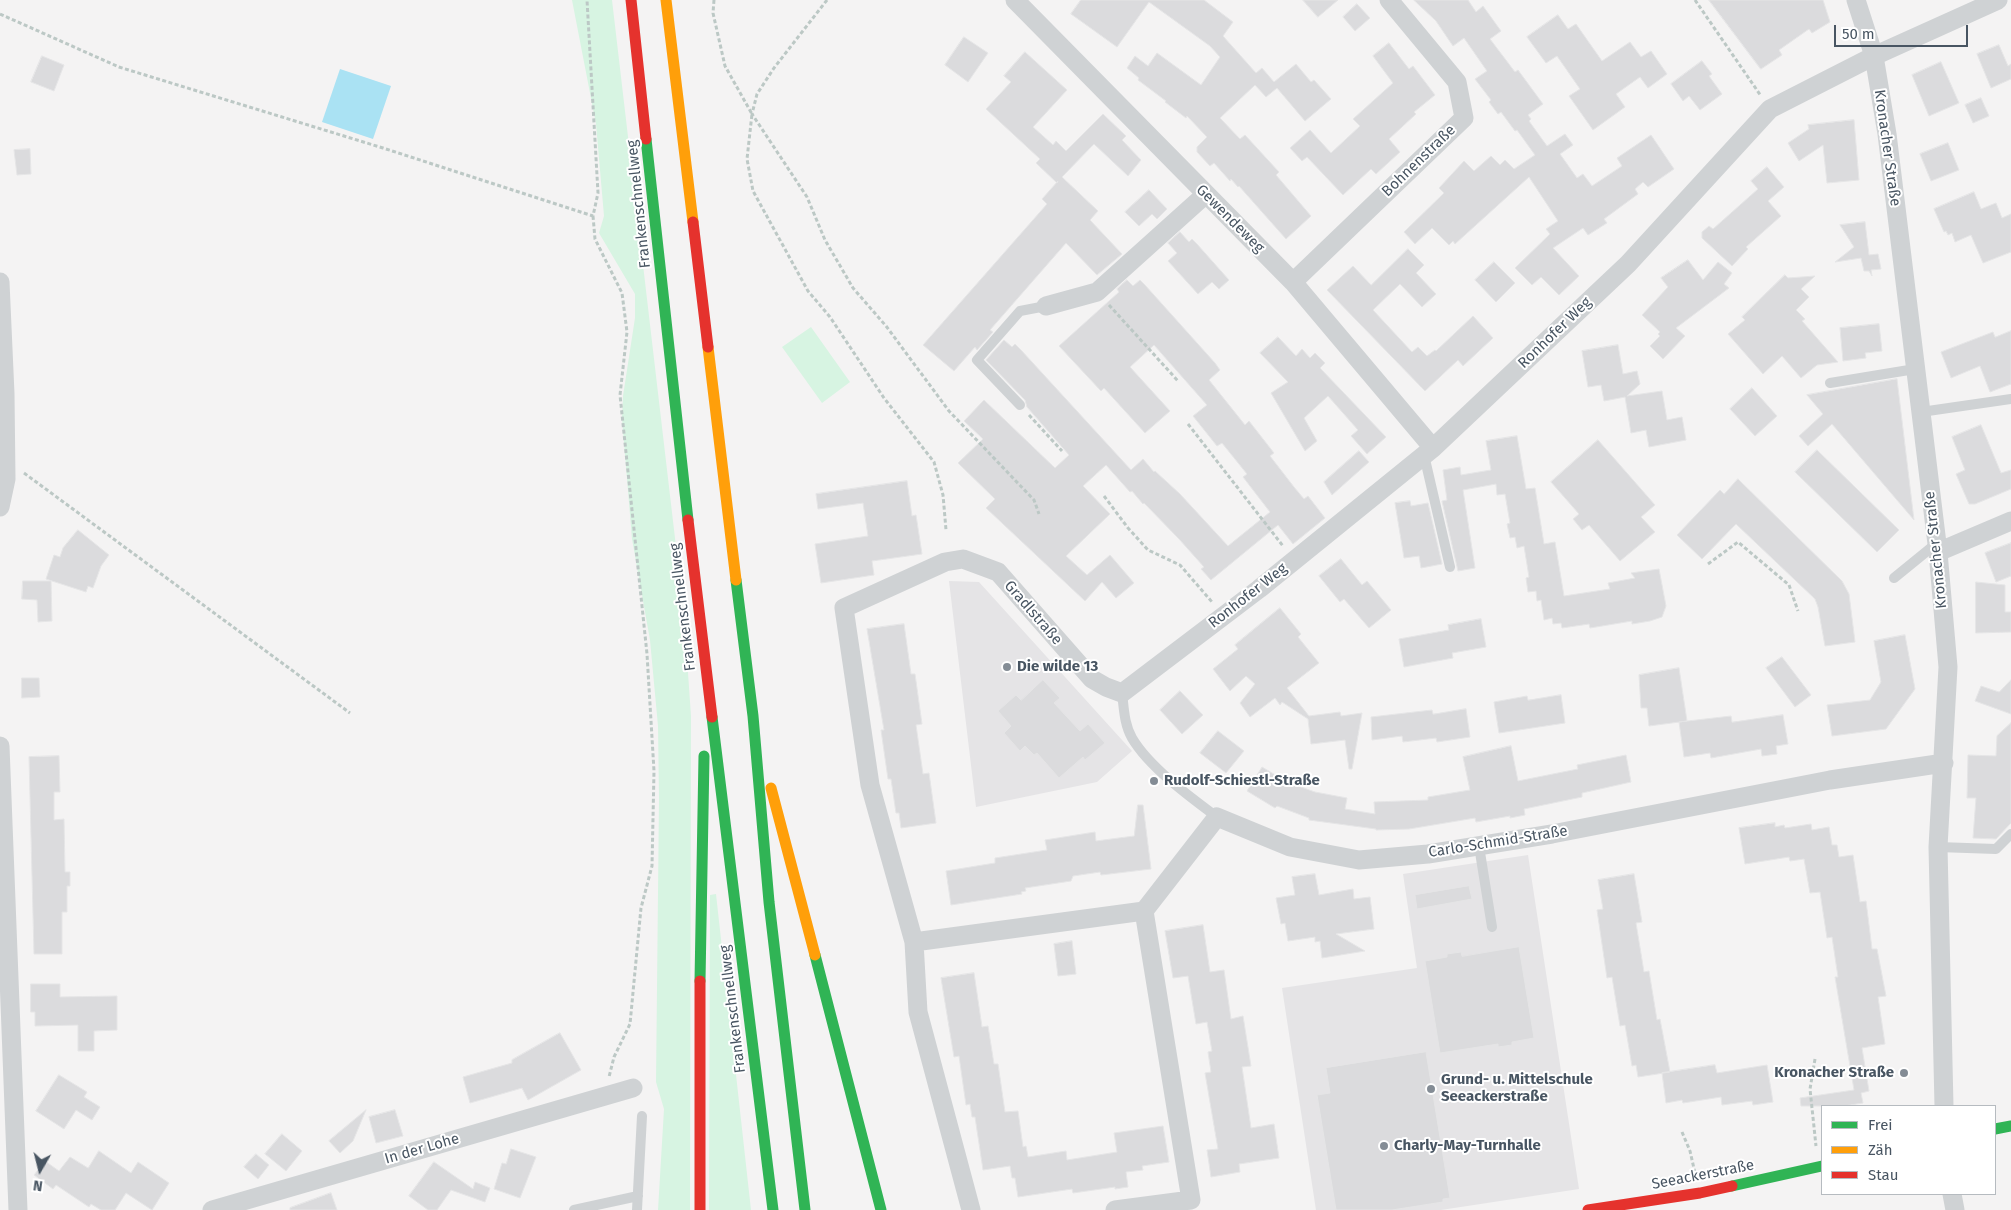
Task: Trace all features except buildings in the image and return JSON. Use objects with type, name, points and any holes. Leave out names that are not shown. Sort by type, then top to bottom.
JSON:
[{"type":"main road","name":"Frankenschnellweg","points":[[631,0],[706,672],[773,1210]]},
{"type":"main road","points":[[666,0],[753,716],[757,780],[769,897],[805,1210]]},
{"type":"main road","points":[[700,1210],[700,1007],[706,672]]},
{"type":"main road","points":[[753,716],[881,1210]]},
{"type":"main road","points":[[1996,1129],[2011,1126]]},
{"type":"main road","name":"Seeackerstraße","points":[[1588,1210],[1700,1193],[1820,1166]]},
{"type":"street","name":"Gewendeweg","points":[[1015,0],[1293,282],[1429,451]]},
{"type":"street","name":"Bohnenstraße","points":[[1293,282],[1464,118],[1457,82],[1389,0]]},
{"type":"street","name":"Kronacher Straße","points":[[1856,0],[1874,56],[1887,134],[1938,548],[1948,667],[1938,847],[1944,1105]]},
{"type":"street","name":"Ronhofer Weg","points":[[1122,693],[1294,560],[1429,451],[1628,264],[1770,109],[1874,56],[1998,0]]},
{"type":"street","points":[[1046,306],[1097,292],[1206,194]]},
{"type":"street","points":[[0,282],[6,459],[6,480],[0,507]]},
{"type":"street","points":[[1938,548],[2011,521]]},
{"type":"street","name":"Gradlstraße","points":[[914,942],[870,786],[844,608],[945,562],[963,559],[998,572],[1092,679],[1122,693]]},
{"type":"street","points":[[0,746],[18,1210]]},
{"type":"street","name":"Carlo-Schmid-Straße","points":[[1217,817],[1290,847],[1359,860],[1428,854],[1552,834],[1830,780],[1944,763]]},
{"type":"street","points":[[971,1210],[918,1012],[914,942],[1144,911],[1217,817]]},
{"type":"street","points":[[1115,1210],[1190,1200],[1144,911]]},
{"type":"street","name":"In der Lohe","points":[[223,1208],[633,1088]]},
{"type":"street","points":[[1952,1195],[1955,1210]]},
{"type":"lane","points":[[1020,405],[978,360],[1020,311],[1046,306]]},
{"type":"lane","points":[[1830,383],[1916,369]]},
{"type":"lane","points":[[1921,412],[2011,399]]},
{"type":"lane","points":[[1429,451],[1450,567]]},
{"type":"lane","points":[[1894,578],[1938,548]]},
{"type":"lane","name":"Carlo-Schmid-Straße","points":[[1122,693],[1125,719],[1132,738],[1164,774],[1217,817]]},
{"type":"lane","points":[[1938,847],[1996,849],[2011,834]]},
{"type":"lane","points":[[1479,846],[1492,927]]},
{"type":"lane","points":[[637,1210],[642,1116]]},
{"type":"lane","points":[[574,1210],[638,1196]]},
{"type":"path","points":[[587,0],[598,193],[593,216],[595,238],[622,293],[627,332],[620,395],[647,654],[654,771],[652,866],[641,908],[630,1024],[614,1057],[604,1096]]},
{"type":"path","points":[[714,0],[713,13],[725,66],[752,114],[807,197],[825,240],[853,288],[886,326],[949,412],[1034,500],[1039,514]]},
{"type":"path","points":[[827,0],[774,68],[757,94],[752,114],[747,159],[753,191],[808,291],[830,317],[884,398],[934,462],[943,495],[946,530]]},
{"type":"path","points":[[1695,0],[1770,109]]},
{"type":"path","points":[[0,14],[119,68],[383,148],[593,216]]},
{"type":"path","points":[[1097,292],[1178,381]]},
{"type":"path","points":[[1020,405],[1062,451]]},
{"type":"path","points":[[1188,424],[1294,560]]},
{"type":"path","points":[[6,459],[350,713]]},
{"type":"path","points":[[1104,496],[1128,528],[1148,550],[1180,565],[1224,615]]},
{"type":"path","points":[[1708,564],[1738,542],[1789,585],[1798,611]]},
{"type":"path","points":[[1815,1060],[1810,1089],[1820,1166]]},
{"type":"path","points":[[1682,1132],[1690,1150],[1700,1193]]},
{"type":"shaded area","name":"Die wilde 13","points":[[949,581],[979,582],[1132,751],[1097,782],[976,807]]},
{"type":"shaded area","name":"Grund- u. Mittelschule Seeackerstraße","points":[[1528,855],[1579,1189],[1441,1210],[1316,1210],[1282,988],[1417,968],[1403,874]]},
{"type":"green space","points":[[572,0],[612,0],[684,615],[691,716],[690,1210],[658,1210],[664,1109],[656,1082],[658,726],[650,640],[632,539],[622,418],[623,396],[635,318],[635,294],[599,233],[604,216],[596,124]]},
{"type":"green space","points":[[811,327],[850,382],[822,403],[782,347]]},
{"type":"green space","points":[[716,894],[751,1210],[709,1210],[710,895]]},
{"type":"water","points":[[340,69],[391,86],[373,139],[322,122]]},
{"type":"traffic: fast","points":[[646,139],[688,520]]},
{"type":"traffic: fast","points":[[736,580],[753,716],[769,902],[805,1210]]},
{"type":"traffic: fast","points":[[712,717],[773,1210]]},
{"type":"traffic: fast","points":[[700,981],[704,756]]},
{"type":"traffic: fast","points":[[815,955],[881,1210]]},
{"type":"traffic: fast","points":[[1996,1129],[2011,1126]]},
{"type":"traffic: fast","points":[[1732,1186],[1821,1166]]},
{"type":"traffic: slow","points":[[666,0],[693,222]]},
{"type":"traffic: slow","points":[[708,347],[736,580]]},
{"type":"traffic: slow","points":[[771,788],[815,955]]},
{"type":"traffic: jam","points":[[631,0],[646,139]]},
{"type":"traffic: jam","points":[[693,222],[708,347]]},
{"type":"traffic: jam","points":[[688,520],[712,717]]},
{"type":"traffic: jam","points":[[700,981],[700,1210]]},
{"type":"traffic: jam","points":[[1588,1210],[1700,1193],[1732,1186]]},
{"type":"place","name":"Die wilde 13","points":[[1007,667]]},
{"type":"place","name":"Rudolf-Schiestl-Straße","points":[[1154,781]]},
{"type":"place","name":"Kronacher Straße","points":[[1904,1073]]},
{"type":"place","name":"Grund- u. Mittelschule Seeackerstraße","points":[[1431,1089]]},
{"type":"place","name":"Charly-May-Turnhalle","points":[[1384,1146]]}]
